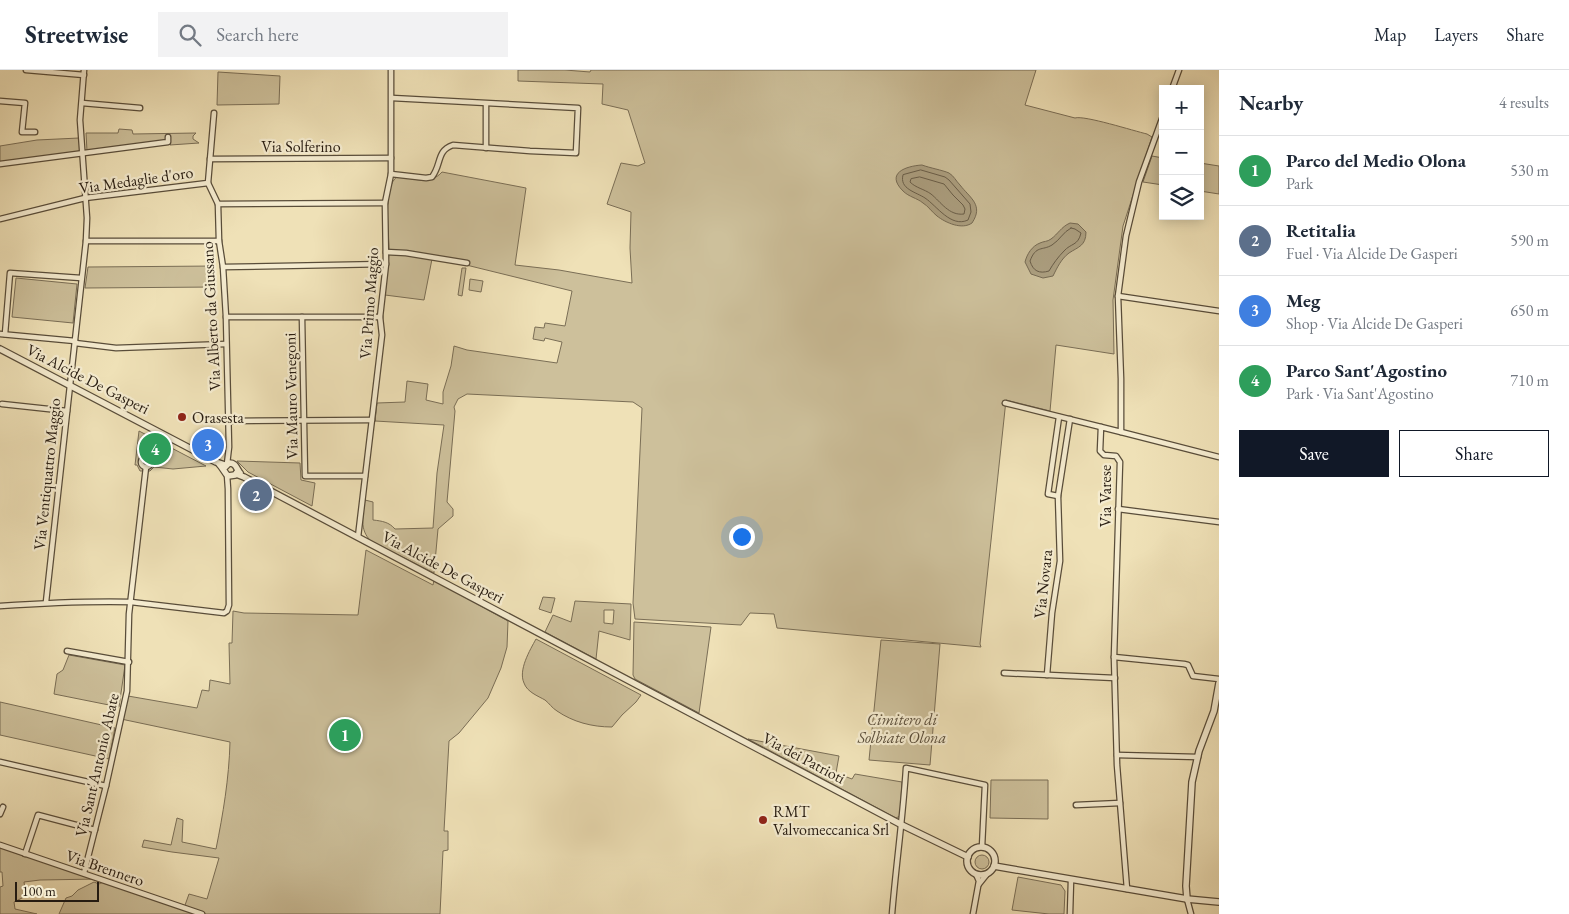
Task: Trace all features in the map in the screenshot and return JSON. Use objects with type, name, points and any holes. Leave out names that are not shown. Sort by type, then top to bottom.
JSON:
[{"type":"street","points":[[26,70],[84,73]]},
{"type":"street","name":"Via Primo Maggio","points":[[358,537],[382,335],[380,317],[386,264],[385,202],[391,174],[391,70]]},
{"type":"street","points":[[1173,85],[1179,70]]},
{"type":"street","name":"Via Ventiquattro Maggio","points":[[46,602],[86,240],[87,218],[84,198],[80,120],[84,73]]},
{"type":"street","points":[[391,174],[432,177],[437,171],[441,153],[446,147],[453,145],[576,153],[578,108],[392,98]]},
{"type":"street","points":[[0,101],[25,103],[22,132],[35,132]]},
{"type":"street","points":[[82,103],[140,108]]},
{"type":"street","points":[[486,104],[486,148]]},
{"type":"street","name":"Via Medaglie d'oro","points":[[0,219],[84,198],[208,183],[214,114]]},
{"type":"street","points":[[1120,432],[1121,379],[1118,296],[1126,236],[1139,182],[1159,127]]},
{"type":"street","points":[[0,164],[168,142],[168,137]]},
{"type":"street","name":"Via Solferino","points":[[210,159],[391,158]]},
{"type":"street","name":"Via Alberto da Giussano","points":[[208,183],[218,204],[219,241],[223,267],[229,421],[227,465]]},
{"type":"street","points":[[218,204],[385,202]]},
{"type":"street","points":[[86,240],[219,241]]},
{"type":"street","points":[[386,252],[406,253],[466,263]]},
{"type":"street","points":[[223,267],[386,264]]},
{"type":"street","points":[[81,278],[10,273],[2,334],[116,348],[226,344]]},
{"type":"street","points":[[1118,296],[1219,310]]},
{"type":"street","name":"Via Mauro Venegoni","points":[[302,316],[305,476],[365,476]]},
{"type":"street","points":[[226,317],[380,317]]},
{"type":"street","name":"Via Alcide De Gasperi","points":[[0,349],[216,462],[236,465],[236,473],[629,681]]},
{"type":"street","points":[[1005,403],[1219,457]]},
{"type":"street","points":[[2,404],[67,411]]},
{"type":"street","name":"Via Novara","points":[[1058,496],[1048,494],[1059,417]]},
{"type":"street","name":"Via Novara","points":[[1048,675],[1052,613],[1060,561],[1058,496],[1070,419]]},
{"type":"street","points":[[229,421],[372,420]]},
{"type":"street","name":"Via Varese","points":[[1101,427],[1100,452],[1104,455],[1116,456],[1119,460],[1114,657],[1117,755],[1127,889]]},
{"type":"street","points":[[0,606],[46,602],[131,602],[222,614],[227,611],[229,605],[227,465]]},
{"type":"street","name":"Via Sant'Antonio Abate","points":[[84,873],[127,691],[129,614],[146,467]]},
{"type":"street","points":[[227,475],[231,476],[236,473]]},
{"type":"street","points":[[228,489],[236,473]]},
{"type":"street","points":[[1118,509],[1219,522]]},
{"type":"street","points":[[67,651],[128,662]]},
{"type":"street","points":[[1114,657],[1184,664],[1188,665],[1193,676],[1219,679]]},
{"type":"street","points":[[1004,673],[1115,678]]},
{"type":"street","name":"Via dei Patrioti","points":[[629,681],[902,825],[968,857]]},
{"type":"street","points":[[1191,914],[1186,886],[1192,782],[1198,757],[1214,711],[1219,683]]},
{"type":"street","points":[[1117,755],[1198,757]]},
{"type":"street","points":[[0,762],[106,786]]},
{"type":"street","points":[[892,914],[906,768],[985,785],[982,847]]},
{"type":"street","points":[[1076,805],[1120,803]]},
{"type":"street","points":[[0,814],[3,807]]},
{"type":"street","points":[[25,854],[38,816],[95,830]]},
{"type":"street","name":"Via Brennero","points":[[0,846],[202,914]]},
{"type":"street","points":[[973,914],[978,886],[979,881],[976,874],[969,868],[968,857],[974,850],[982,847],[991,852],[995,861],[994,866],[978,886]]},
{"type":"street","points":[[994,866],[1187,899],[1219,902]]},
{"type":"street","points":[[976,874],[987,874]]},
{"type":"street","points":[[1070,880],[1070,914]]},
{"type":"green space","points":[[518,70],[590,72],[591,70],[1036,70],[1025,105],[1075,118],[1110,124],[1152,137],[1123,226],[1113,300],[1114,354],[1056,345],[1050,411],[1006,400],[981,647],[777,628],[774,614],[750,613],[741,625],[635,619],[633,603],[642,408],[633,402],[467,394],[458,399],[454,407],[447,502],[453,509],[453,516],[438,529],[434,573],[371,541],[367,537],[363,527],[365,500],[373,502],[373,520],[385,522],[395,529],[433,528],[437,473],[444,425],[375,421],[377,403],[405,402],[407,381],[428,384],[426,400],[443,404],[443,392],[451,366],[454,346],[467,350],[557,363],[562,342],[545,338],[544,341],[533,339],[535,327],[544,328],[545,323],[565,326],[572,291],[450,261],[389,250],[388,199],[393,181],[398,176],[427,180],[433,179],[442,172],[526,188],[515,265],[559,270],[632,283],[630,248],[631,212],[607,204],[621,163],[638,166],[645,163],[628,110],[602,104],[603,84],[518,81]]},
{"type":"green space","points":[[218,72],[280,76],[279,104],[217,105]]},
{"type":"green space","points":[[119,129],[132,130],[133,134],[196,133],[193,139],[199,143],[170,145],[170,141],[87,151],[86,133],[118,133]]},
{"type":"green space","points":[[79,138],[80,151],[0,163],[0,146],[37,140]]},
{"type":"green space","points":[[1152,156],[1159,157],[1159,184],[1143,182]]},
{"type":"green space","points":[[1204,164],[1219,166],[1219,194],[1204,192]]},
{"type":"green space","points":[[389,254],[407,254],[432,259],[424,300],[385,295]]},
{"type":"green space","points":[[215,266],[216,287],[85,288],[88,267]]},
{"type":"green space","points":[[462,268],[466,268],[462,296],[458,295]]},
{"type":"green space","points":[[16,278],[77,284],[73,323],[12,317]]},
{"type":"green space","points":[[470,279],[483,281],[481,292],[469,290]]},
{"type":"green space","points":[[139,431],[206,466],[173,469],[154,467],[150,471],[140,471],[137,465],[135,465]]},
{"type":"green space","points":[[237,461],[300,463],[301,480],[315,483],[312,506],[248,472]]},
{"type":"green space","points":[[366,550],[433,585],[434,580],[508,621],[507,647],[501,668],[488,698],[459,733],[449,741],[444,831],[448,831],[448,850],[443,851],[440,914],[59,914],[66,898],[94,882],[99,884],[105,881],[184,908],[189,894],[207,899],[219,858],[142,847],[144,840],[171,845],[177,818],[183,820],[182,842],[216,849],[225,796],[230,742],[121,719],[128,696],[197,708],[202,690],[209,691],[210,680],[230,684],[229,643],[232,643],[233,611],[244,613],[358,615]]},
{"type":"green space","points":[[543,597],[555,598],[551,613],[539,609]]},
{"type":"green space","points":[[575,601],[631,604],[630,640],[599,631],[596,659],[545,632],[553,615],[571,622]],"holes":[[[604,610],[614,610],[613,624],[604,623]]]},
{"type":"green space","points":[[634,622],[711,627],[699,713],[635,679],[633,675]]},
{"type":"green space","points":[[536,639],[641,695],[612,727],[583,723],[563,715],[525,686],[522,672],[528,654]]},
{"type":"green space","name":"Cimitero di Solbiate Olona","points":[[881,640],[940,644],[930,765],[869,760]]},
{"type":"green space","points":[[69,655],[125,665],[119,707],[54,694],[57,674],[63,670]]},
{"type":"green space","points":[[0,702],[115,728],[109,759],[0,735]]},
{"type":"green space","points":[[748,739],[839,756],[836,773],[852,779],[855,774],[902,782],[900,816],[896,818]]},
{"type":"green space","points":[[991,780],[1048,780],[1048,819],[990,818]]},
{"type":"green space","points":[[0,846],[99,879],[24,882],[26,896],[14,902],[15,909],[37,914],[0,914],[0,887],[3,886],[2,872],[0,872]]},
{"type":"green space","points":[[979,855],[985,855],[989,862],[985,869],[979,869],[975,865],[975,859]]},
{"type":"green space","points":[[1018,877],[1061,885],[1065,891],[1064,914],[1012,910]]},
{"type":"water","points":[[922,165],[949,173],[954,177],[976,206],[977,211],[972,223],[959,226],[949,223],[937,216],[921,201],[903,191],[898,185],[897,175],[904,169]]},
{"type":"water","points":[[1070,223],[1078,224],[1086,232],[1083,243],[1064,258],[1053,276],[1043,278],[1031,274],[1025,262],[1030,251],[1037,244],[1051,239],[1064,226]]},
{"type":"place","name":"Orasesta","points":[[182,417]]},
{"type":"place","name":"Meg","points":[[208,445]]},
{"type":"place","name":"Parco Sant'Agostino","points":[[155,449]]},
{"type":"place","name":"Retitalia","points":[[256,495]]},
{"type":"place","name":"Parco del Medio Olona","points":[[345,735]]},
{"type":"place","name":"RMT Valvomeccanica Srl","points":[[763,820]]}]
